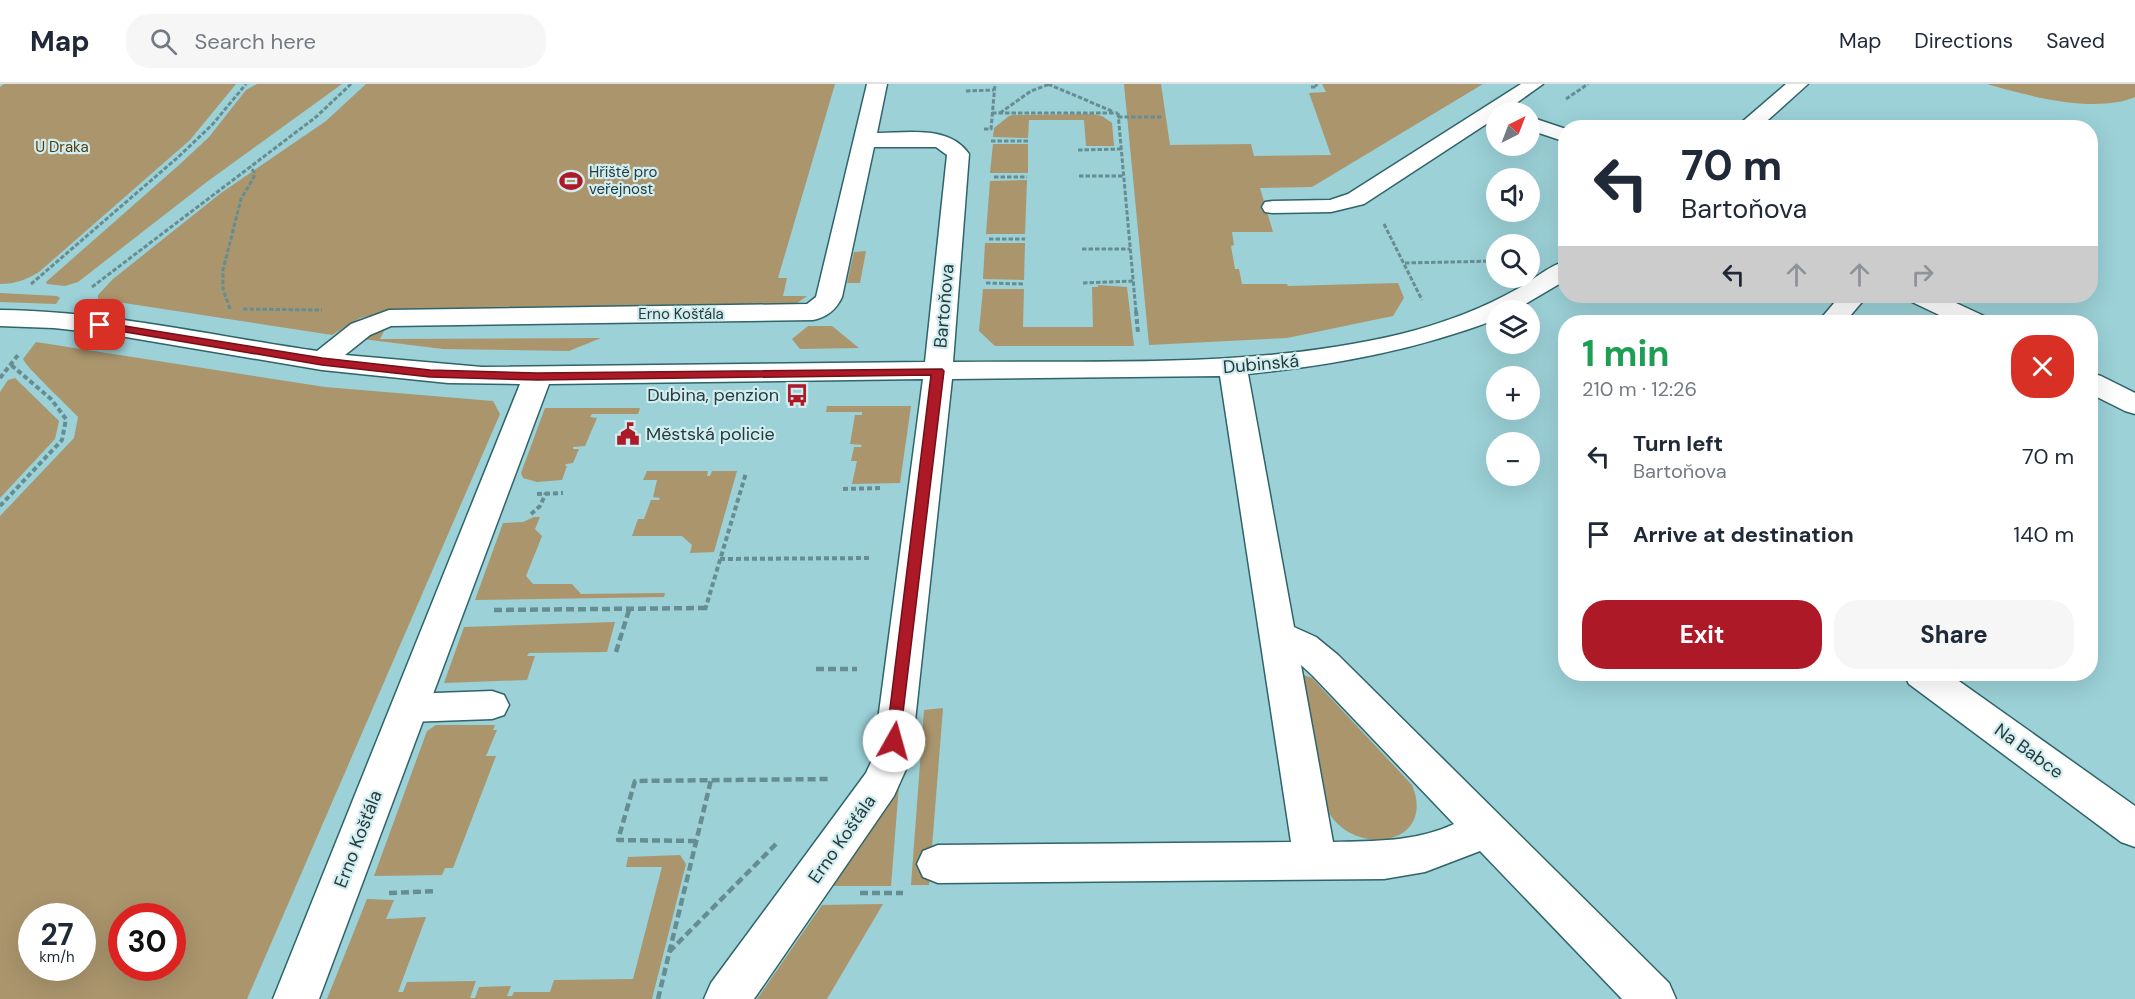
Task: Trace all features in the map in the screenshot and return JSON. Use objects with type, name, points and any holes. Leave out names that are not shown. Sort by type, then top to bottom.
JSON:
[{"type":"street","name":"Erno Košťála","points":[[322,362],[353,333],[376,321],[388,318],[802,314],[821,308],[829,297],[877,84]]},
{"type":"street","points":[[1754,120],[1798,84]]},
{"type":"street","name":"Bartoňova","points":[[0,318],[78,321],[322,362],[419,373],[537,377],[938,371],[958,153],[947,143],[938,140],[864,140]]},
{"type":"street","name":"Dubinská","points":[[938,371],[1233,367],[1316,359],[1413,340],[1456,327],[1494,312],[1558,274]]},
{"type":"street","points":[[1837,315],[1848,303]]},
{"type":"street","points":[[1935,303],[1960,315]]},
{"type":"street","points":[[1233,367],[1315,860]]},
{"type":"street","name":"Erno Košťála","points":[[727,999],[887,771],[891,758],[938,371]]},
{"type":"street","name":"Erno Košťála","points":[[296,999],[537,377]]},
{"type":"street","points":[[2098,386],[2135,405]]},
{"type":"street","points":[[1278,636],[1293,639],[1325,665],[1653,999]]},
{"type":"street","name":"Na Babce","points":[[1932,681],[2135,829]]},
{"type":"street","points":[[938,864],[1384,860],[1430,854],[1452,846],[1486,828]]},
{"type":"lane","points":[[1509,102],[1534,84]]},
{"type":"lane","points":[[1273,207],[1345,204],[1486,118]]},
{"type":"lane","points":[[1540,127],[1558,133]]},
{"type":"lane","points":[[408,708],[492,705]]},
{"type":"path","points":[[37,290],[25,289],[177,159],[212,125],[246,84]]},
{"type":"path","points":[[84,293],[316,117],[351,84]]},
{"type":"path","points":[[1000,113],[1016,100],[1049,84],[1118,115]]},
{"type":"path","points":[[1311,87],[1317,87],[1316,84]]},
{"type":"path","points":[[1577,84],[1584,86]]},
{"type":"path","points":[[1559,104],[1588,84]]},
{"type":"path","points":[[966,91],[994,90]]},
{"type":"path","points":[[992,113],[1162,117]]},
{"type":"path","points":[[1118,115],[1138,338]]},
{"type":"path","points":[[990,141],[1028,141]]},
{"type":"path","points":[[1078,150],[1121,149]]},
{"type":"path","points":[[250,167],[254,172],[254,177],[241,199],[223,270],[224,288],[231,310],[380,310],[388,318]]},
{"type":"path","points":[[1079,176],[1123,176]]},
{"type":"path","points":[[988,177],[1027,177]]},
{"type":"path","points":[[1345,204],[1383,222],[1422,301]]},
{"type":"path","points":[[982,238],[1025,239]]},
{"type":"path","points":[[1082,249],[1130,249]]},
{"type":"path","points":[[1405,263],[1486,261]]},
{"type":"path","points":[[1083,283],[1133,281]]},
{"type":"path","points":[[978,283],[1024,284]]},
{"type":"path","points":[[0,506],[62,440],[66,419],[51,399],[10,364]]},
{"type":"path","points":[[490,610],[705,610],[746,473]]},
{"type":"path","points":[[720,559],[916,558]]},
{"type":"path","points":[[616,652],[629,610]]},
{"type":"path","points":[[696,841],[618,840],[635,781],[829,779]]},
{"type":"path","points":[[658,999],[711,780]]},
{"type":"green space","name":"U Draka","points":[[4,84],[236,84],[190,140],[39,272],[20,281],[0,284],[0,87]]},
{"type":"green space","points":[[257,84],[342,84],[208,181],[78,282],[65,286],[47,284],[46,282],[209,137],[246,90]]},
{"type":"green space","name":"Hřiště pro veřejnost","points":[[366,84],[835,84],[778,278],[787,278],[783,296],[807,296],[793,306],[394,310],[360,318],[332,335],[98,299],[98,295],[113,279],[221,193],[326,121]]},
{"type":"green space","points":[[1124,84],[1161,84],[1170,145],[1251,144],[1254,156],[1331,155],[1309,93],[1326,92],[1322,84],[1483,84],[1312,187],[1260,188],[1273,232],[1232,232],[1234,245],[1231,246],[1235,269],[1239,269],[1242,284],[1287,284],[1288,286],[1398,283],[1404,298],[1393,316],[1287,338],[1149,345]]},
{"type":"green space","points":[[1987,84],[2135,84],[2135,97],[2119,102],[2081,104],[2041,98]]},
{"type":"green space","points":[[1093,114],[1102,116],[1112,123],[1114,146],[1086,146],[1084,120],[1029,120],[1028,138],[993,137],[994,128],[1013,115]]},
{"type":"green space","points":[[993,144],[1028,144],[1028,173],[990,173]]},
{"type":"green space","points":[[1027,180],[1025,234],[986,234],[990,181]]},
{"type":"green space","points":[[985,243],[1025,243],[1024,280],[983,279]]},
{"type":"green space","points":[[866,251],[860,283],[847,283],[854,252]]},
{"type":"green space","points":[[1098,285],[1127,287],[1134,346],[995,346],[979,331],[983,289],[1024,289],[1023,327],[1093,327],[1092,287],[1098,287]]},
{"type":"green space","points":[[0,293],[60,298],[56,304],[0,302]]},
{"type":"green space","points":[[388,323],[380,339],[601,338],[569,351],[443,349],[354,338]]},
{"type":"green space","points":[[808,326],[832,326],[859,348],[800,349],[792,339]]},
{"type":"green space","points":[[36,342],[325,387],[493,401],[500,414],[247,999],[0,999],[0,516],[74,438],[78,417],[23,359]]},
{"type":"green space","points":[[15,378],[59,421],[55,439],[0,498],[0,392],[8,380]]},
{"type":"green space","points":[[827,406],[911,406],[900,483],[852,484],[857,461],[851,461],[854,447],[862,445],[850,444],[855,415],[862,415],[862,412],[826,412]]},
{"type":"green space","points":[[545,408],[640,408],[638,414],[592,414],[590,417],[597,418],[585,446],[573,447],[573,449],[579,449],[573,463],[566,464],[562,480],[537,482],[523,478],[521,473]]},
{"type":"green space","points":[[647,471],[708,471],[707,476],[710,476],[712,471],[737,471],[714,552],[690,553],[692,545],[682,536],[632,536],[638,519],[644,519],[651,500],[660,498],[653,497],[657,480],[643,480]]},
{"type":"green space","points":[[540,517],[535,529],[542,536],[526,576],[533,584],[572,584],[581,594],[665,593],[664,597],[475,600],[503,523],[523,522]]},
{"type":"green space","points":[[615,622],[607,652],[529,653],[527,656],[535,656],[527,680],[444,683],[464,627]]},
{"type":"green space","points":[[1304,675],[1312,678],[1412,785],[1417,806],[1413,822],[1402,833],[1387,839],[1370,839],[1353,834],[1337,824],[1326,807],[1301,677]]},
{"type":"green space","points":[[943,708],[929,885],[911,885],[924,710]]},
{"type":"green space","points":[[436,725],[495,725],[493,730],[497,730],[486,756],[496,756],[453,868],[445,868],[442,875],[374,876],[427,731]]},
{"type":"green space","points":[[899,785],[891,886],[833,886],[890,803]]},
{"type":"green space","points":[[680,855],[686,864],[652,999],[327,999],[367,899],[394,900],[386,919],[426,917],[398,992],[403,992],[407,982],[476,981],[470,998],[475,998],[479,987],[511,986],[507,996],[512,996],[514,992],[550,992],[554,980],[633,979],[662,867],[626,867],[628,857]]},
{"type":"green space","points":[[883,904],[827,999],[757,999],[822,905]]},
{"type":"place","name":"Hřiště pro veřejnost","points":[[571,181]]},
{"type":"place","name":"Dubina, penzion","points":[[797,395]]},
{"type":"place","name":"Městská policie","points":[[628,434]]},
{"type":"route","points":[[100,325],[322,362],[384,370],[482,376],[938,371],[894,741]]}]
